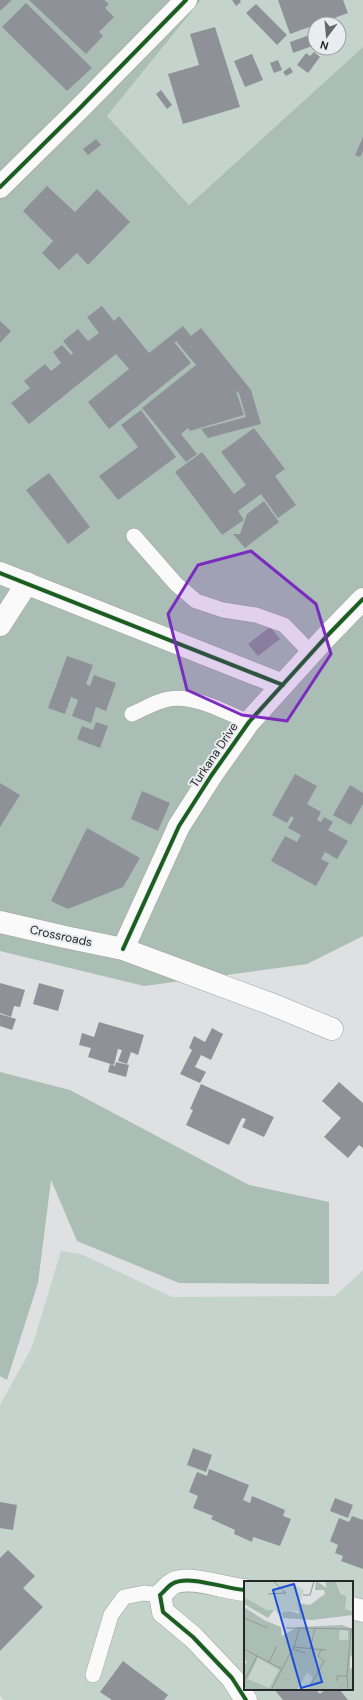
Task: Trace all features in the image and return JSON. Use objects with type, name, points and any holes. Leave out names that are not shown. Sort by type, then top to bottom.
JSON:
[{"type":"street","points":[[0,187],[186,0]]},
{"type":"street","points":[[0,573],[283,685]]},
{"type":"street","points":[[0,625],[27,583]]},
{"type":"street","name":"Turkana Drive","points":[[123,949],[180,826],[211,776],[249,722],[311,653],[363,599]]},
{"type":"street","name":"Crossroads","points":[[0,922],[65,938],[123,949],[272,1004],[332,1029]]},
{"type":"street","points":[[244,1590],[234,1590],[194,1580],[172,1584],[160,1595],[163,1612],[193,1637],[232,1678],[246,1700]]},
{"type":"street","points":[[353,1608],[363,1611]]},
{"type":"lane","points":[[134,536],[176,584],[196,601],[224,610],[256,615],[284,625],[311,653]]},
{"type":"lane","points":[[132,714],[169,698],[181,698],[197,701],[249,722]]},
{"type":"lane","points":[[93,1675],[111,1615],[124,1597],[144,1593],[160,1595]]},
{"type":"highlighted area","points":[[251,551],[316,604],[331,654],[287,721],[242,715],[187,690],[168,614],[198,565]]},
{"type":"shaded area","points":[[201,0],[363,0],[363,47],[189,205],[107,116]]},
{"type":"shaded area","points":[[61,1251],[81,1254],[172,1297],[335,1296],[363,1270],[363,1700],[4,1700],[0,1696],[0,1405],[32,1347]]},
{"type":"green space","points":[[0,0],[201,0],[107,116],[189,205],[363,47],[363,936],[307,964],[144,986],[0,951]]},
{"type":"green space","points":[[0,1072],[70,1090],[249,1185],[329,1202],[329,1284],[179,1283],[77,1241],[51,1180],[38,1283],[7,1380],[0,1376]]},
{"type":"building","points":[[0,0],[12,0],[0,11]]},
{"type":"building","points":[[29,0],[104,0],[109,4],[105,8],[114,17],[99,32],[103,36],[86,54]]},
{"type":"building","points":[[232,0],[240,0],[241,2],[236,6]]},
{"type":"building","points":[[278,0],[343,0],[348,13],[340,16],[307,16],[307,28],[290,34]]},
{"type":"building","points":[[26,3],[92,68],[67,91],[2,27]]},
{"type":"building","points":[[256,4],[287,35],[277,45],[246,13]]},
{"type":"building","points":[[215,27],[240,107],[183,124],[168,74],[199,65],[190,34]]},
{"type":"building","points":[[307,36],[307,48],[293,53],[290,42]]},
{"type":"building","points":[[306,53],[307,56],[320,57],[308,73],[297,65]]},
{"type":"building","points":[[252,54],[263,80],[245,87],[234,61]]},
{"type":"building","points":[[278,60],[282,70],[274,73],[270,63]]},
{"type":"building","points":[[290,67],[293,72],[286,76],[283,72]]},
{"type":"building","points":[[161,90],[172,105],[167,109],[156,94]]},
{"type":"building","points":[[363,137],[363,151],[360,157],[355,155]]},
{"type":"building","points":[[96,139],[101,145],[88,155],[83,149]]},
{"type":"building","points":[[47,186],[75,212],[97,189],[130,222],[88,265],[77,253],[59,270],[42,253],[53,241],[23,211]]},
{"type":"building","points":[[102,306],[114,321],[119,316],[149,353],[183,326],[191,336],[201,328],[251,390],[261,424],[208,438],[201,429],[246,417],[239,393],[236,391],[244,415],[190,431],[188,428],[181,434],[197,454],[186,462],[142,408],[196,365],[176,341],[175,343],[191,363],[109,429],[88,402],[129,369],[116,354],[29,424],[11,403],[30,388],[24,381],[45,364],[51,371],[61,363],[53,352],[62,345],[71,355],[73,353],[63,341],[78,329],[88,341],[99,333],[87,317]]},
{"type":"building","points":[[0,321],[11,331],[0,343]]},
{"type":"building","points":[[141,410],[176,457],[118,500],[99,476],[138,447],[121,425]]},
{"type":"building","points":[[254,428],[285,469],[275,476],[296,505],[278,518],[261,494],[238,511],[244,520],[222,535],[175,472],[202,452],[234,494],[246,485],[221,452]]},
{"type":"building","points":[[49,473],[90,527],[68,544],[26,490]]},
{"type":"building","points":[[264,501],[279,522],[245,548],[233,534],[240,534],[247,514]]},
{"type":"building","points":[[270,627],[280,639],[258,656],[248,644]]},
{"type":"building","points":[[67,656],[93,665],[86,684],[90,686],[94,675],[116,683],[106,711],[96,707],[91,723],[72,716],[78,700],[71,697],[65,714],[48,708]]},
{"type":"building","points":[[96,722],[108,726],[100,748],[77,739],[82,726],[93,730]]},
{"type":"building","points":[[295,774],[317,786],[307,804],[321,812],[317,820],[321,822],[324,817],[333,822],[328,830],[348,841],[337,859],[325,852],[321,859],[329,863],[316,886],[271,861],[285,836],[297,842],[301,835],[288,828],[294,818],[291,816],[287,823],[272,815]]},
{"type":"building","points":[[0,783],[20,795],[0,827]]},
{"type":"building","points":[[350,785],[363,793],[363,804],[351,825],[333,815]]},
{"type":"building","points":[[142,791],[170,803],[158,831],[131,819]]},
{"type":"building","points":[[87,828],[140,858],[123,887],[68,909],[51,901]]},
{"type":"building","points":[[0,983],[25,990],[20,1007],[14,1006],[11,1017],[0,1013]]},
{"type":"building","points":[[39,983],[64,990],[58,1011],[33,1004]]},
{"type":"building","points":[[0,1014],[16,1019],[12,1030],[0,1026]]},
{"type":"building","points":[[99,1022],[144,1035],[138,1055],[131,1052],[127,1064],[118,1061],[122,1050],[118,1049],[114,1065],[88,1057],[91,1048],[79,1045],[82,1033],[94,1037]]},
{"type":"building","points":[[212,1028],[223,1034],[211,1060],[201,1055],[195,1067],[206,1072],[200,1083],[180,1074],[192,1050],[189,1048],[194,1036],[205,1042]]},
{"type":"building","points":[[116,1062],[129,1065],[126,1077],[108,1072],[110,1064],[115,1066]]},
{"type":"building","points":[[339,1082],[363,1103],[363,1148],[359,1145],[348,1158],[324,1137],[341,1118],[322,1101]]},
{"type":"building","points":[[201,1084],[274,1117],[264,1137],[242,1127],[246,1119],[242,1118],[229,1145],[186,1125],[193,1110],[190,1109]]},
{"type":"building","points":[[193,1448],[212,1455],[206,1472],[187,1465]]},
{"type":"building","points":[[209,1469],[249,1485],[243,1500],[250,1503],[252,1496],[285,1510],[283,1516],[291,1519],[280,1546],[253,1537],[252,1542],[234,1534],[235,1530],[211,1519],[213,1516],[193,1508],[198,1496],[189,1492],[197,1472],[207,1476]]},
{"type":"building","points":[[335,1498],[353,1505],[348,1518],[330,1511]]},
{"type":"building","points":[[0,1502],[17,1505],[13,1530],[0,1528]]},
{"type":"building","points":[[352,1516],[363,1520],[363,1569],[341,1561],[343,1556],[335,1553],[338,1545],[330,1541],[339,1518],[349,1522]]},
{"type":"building","points":[[8,1550],[35,1576],[23,1588],[43,1607],[0,1651],[0,1558]]},
{"type":"building","points":[[123,1661],[168,1695],[164,1700],[112,1700],[100,1692]]},
{"type":"building","points":[[275,1690],[316,1690],[320,1694],[325,1690],[340,1690],[348,1700],[283,1700]]},
{"type":"cycle path","points":[[0,187],[186,0]]},
{"type":"cycle path","points":[[0,573],[283,685]]},
{"type":"cycle path","points":[[123,949],[179,826],[211,776],[249,722],[325,638],[363,599]]},
{"type":"cycle path","points":[[244,1590],[197,1581],[179,1581],[172,1584],[160,1595],[163,1612],[193,1637],[232,1678],[246,1700]]}]
